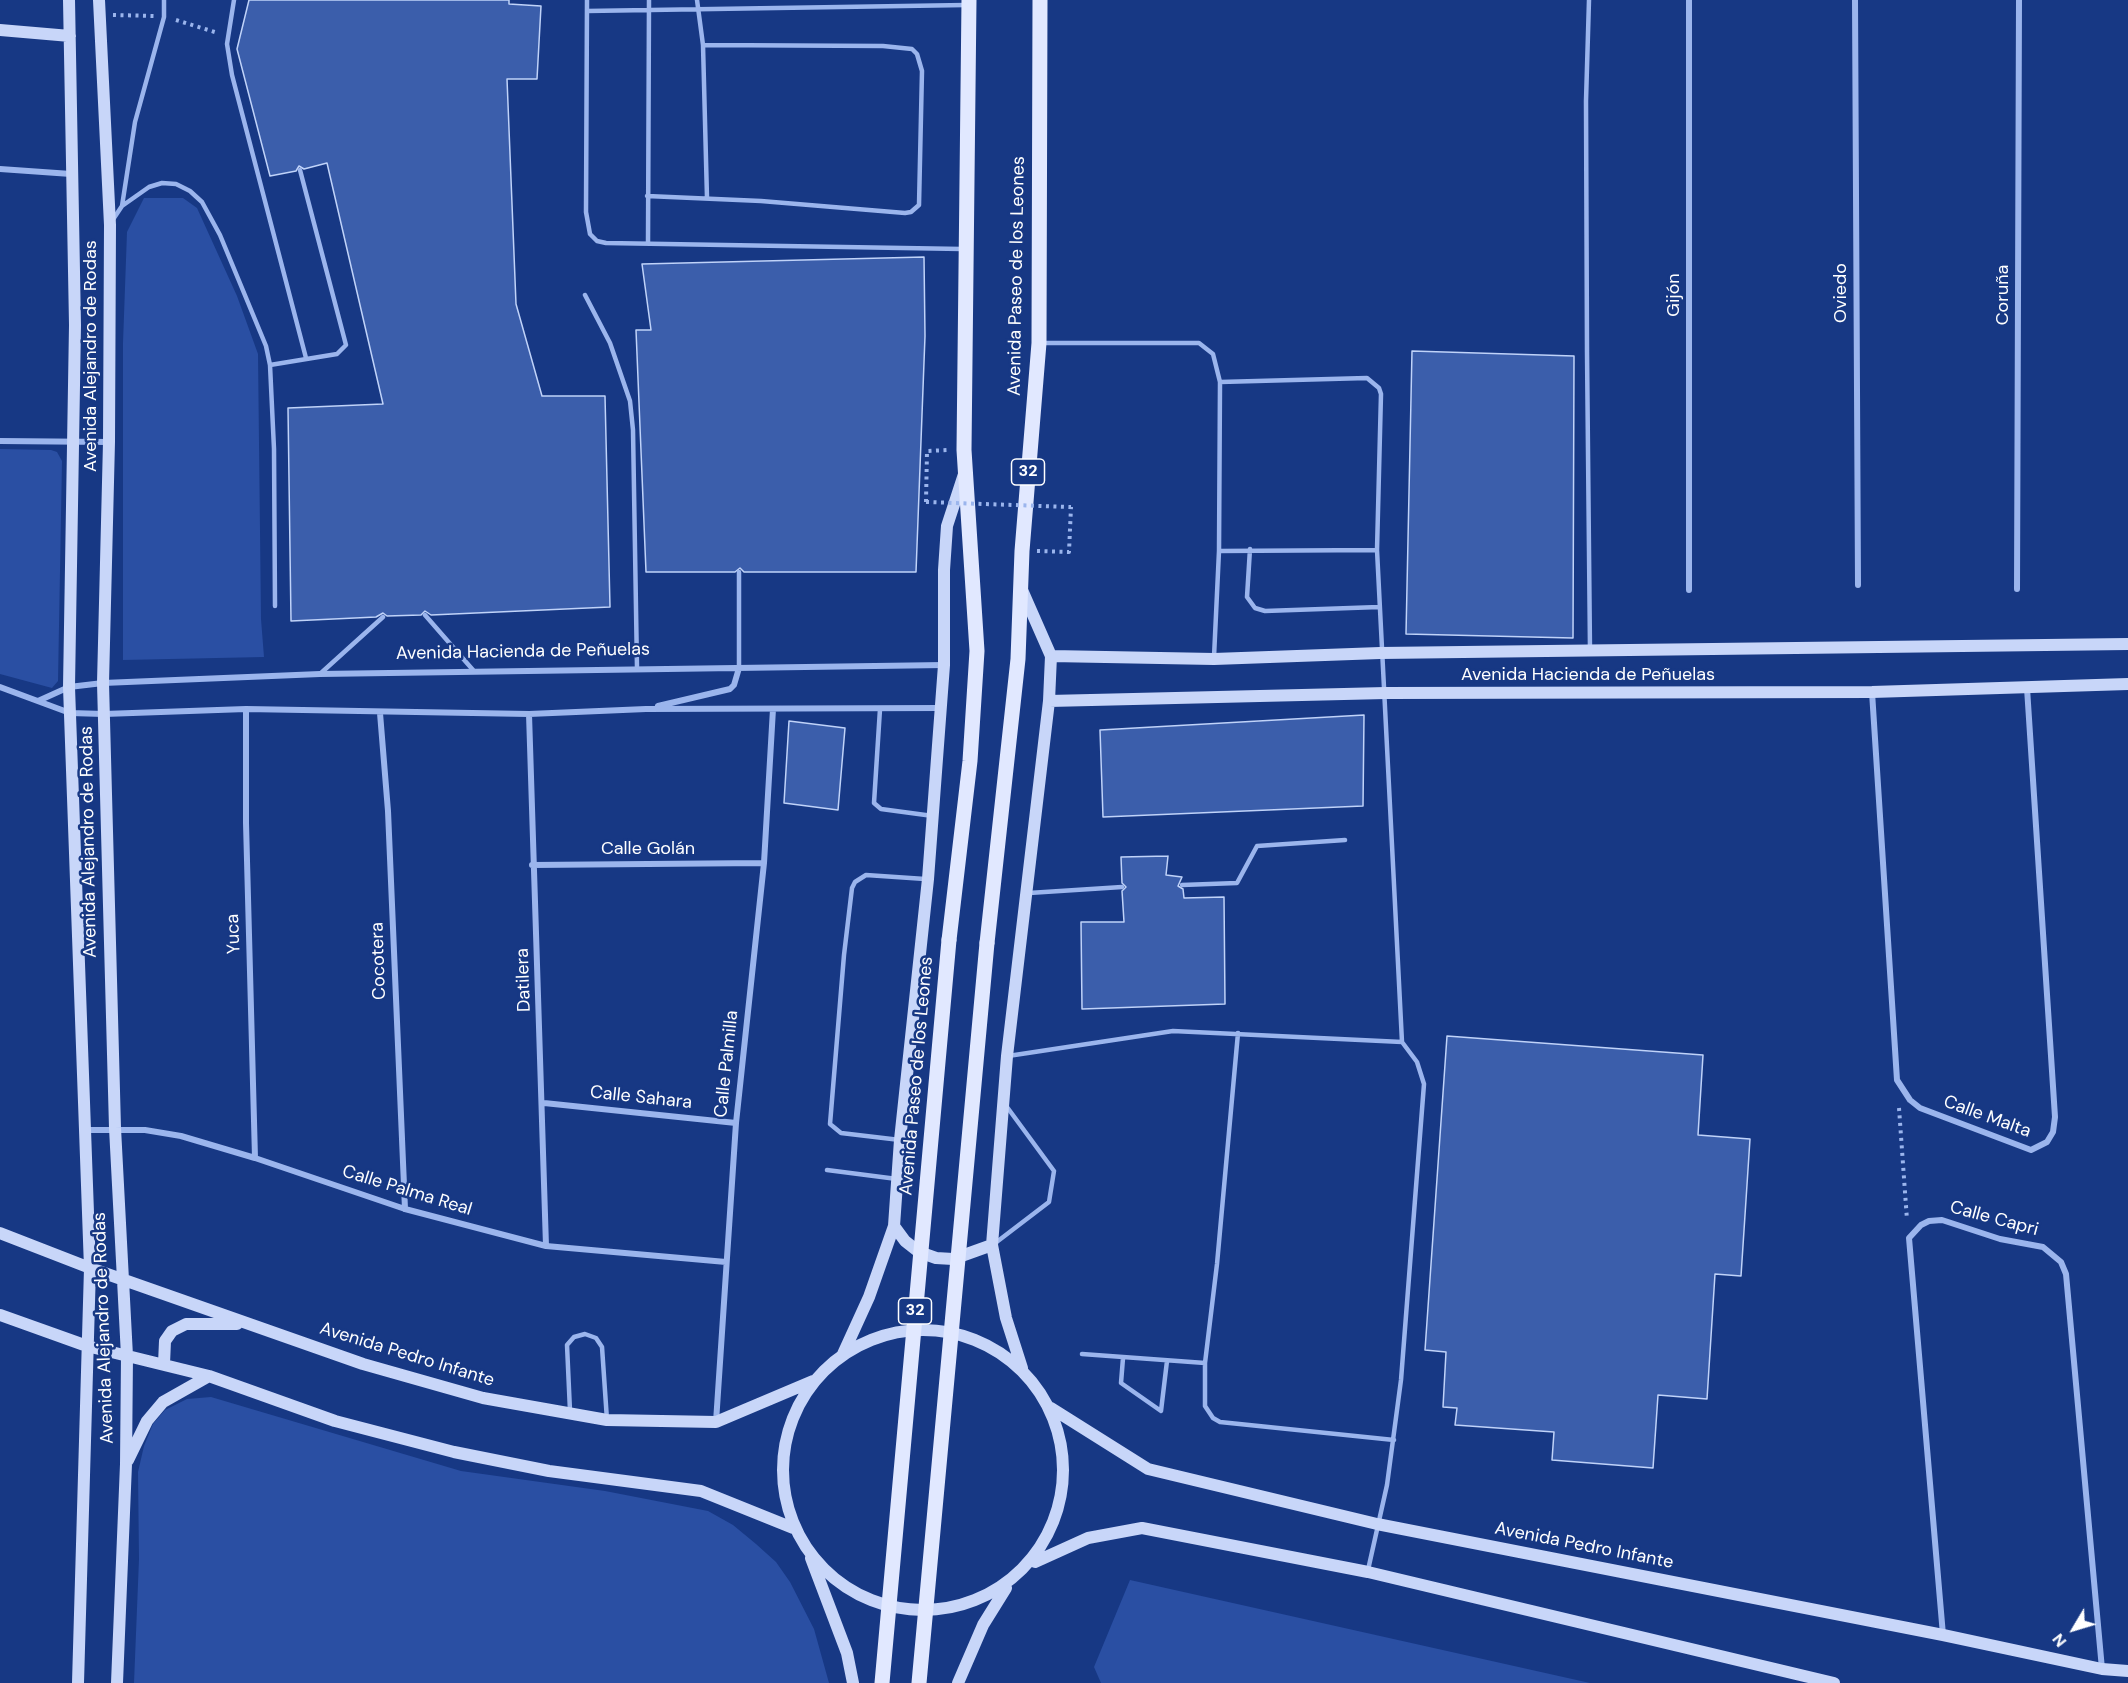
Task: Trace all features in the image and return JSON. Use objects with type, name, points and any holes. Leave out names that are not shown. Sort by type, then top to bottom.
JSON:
[{"type":"main road","name":"Avenida Paseo de los Leones","points":[[919,1683],[987,943],[1018,659],[1022,551],[1039,343],[1040,0]]},
{"type":"main road","name":"Avenida Paseo de los Leones","points":[[882,1683],[949,940],[970,761],[977,651],[965,473],[969,2]]},
{"type":"street","name":"Avenida Alejandro de Rodas","points":[[69,0],[75,325],[69,687],[90,1268],[78,1683]]},
{"type":"street","name":"Avenida Alejandro de Rodas","points":[[99,0],[110,225],[109,442],[103,683],[115,1128],[126,1356],[126,1464],[117,1683]]},
{"type":"street","name":"Gijón","points":[[1689,0],[1689,590]]},
{"type":"street","name":"Oviedo","points":[[1855,0],[1857,585]]},
{"type":"street","name":"Coruña","points":[[2017,589],[2019,0]]},
{"type":"street","points":[[0,30],[70,36]]},
{"type":"street","points":[[0,169],[71,174]]},
{"type":"street","points":[[0,441],[109,442]]},
{"type":"street","name":"Avenida Paseo de los Leones","points":[[843,1354],[869,1297],[894,1227],[900,1140],[933,816],[944,665],[944,570],[947,525],[965,473]]},
{"type":"street","name":"Avenida Paseo de los Leones","points":[[1021,589],[1051,656],[1049,701],[1007,1056],[992,1245],[1006,1318],[1022,1368]]},
{"type":"street","name":"Avenida Hacienda de Peñuelas","points":[[1051,656],[1214,659],[1380,653],[2128,644]]},
{"type":"street","name":"Avenida Hacienda de Peñuelas","points":[[38,700],[69,687],[103,683],[320,674],[472,670],[944,665]]},
{"type":"street","points":[[646,709],[730,689],[734,685],[739,668]]},
{"type":"street","name":"Avenida Hacienda de Peñuelas","points":[[1049,701],[1386,693],[1872,692],[2128,684]]},
{"type":"street","points":[[0,687],[70,713],[104,714],[246,709],[529,714],[646,709],[940,708]]},
{"type":"street","name":"Calle Malta","points":[[1897,1080],[1906,1095],[1920,1108],[2031,1150],[2048,1142],[2053,1132],[2055,1117],[2027,688]]},
{"type":"street","points":[[1872,692],[1897,1080]]},
{"type":"street","name":"Yuca","points":[[246,709],[255,1158]]},
{"type":"street","name":"Calle Palmilla","points":[[716,1422],[736,1122],[764,863],[773,709]]},
{"type":"street","name":"Cocotera","points":[[380,713],[388,811],[405,1209]]},
{"type":"street","name":"Datilera","points":[[529,714],[532,865],[544,1103],[546,1246]]},
{"type":"street","name":"Calle Golán","points":[[532,865],[764,863]]},
{"type":"street","name":"Calle Sahara","points":[[544,1103],[736,1122]]},
{"type":"street","name":"Calle Palma Real","points":[[85,1130],[115,1128],[181,1136],[255,1158],[405,1209],[546,1246],[726,1262]]},
{"type":"street","name":"Calle Capri","points":[[1909,1238],[1921,1225],[1929,1221],[1942,1220],[2000,1239],[2043,1247],[2061,1262],[2066,1274],[2102,1669]]},
{"type":"street","points":[[894,1227],[905,1241],[919,1252],[936,1258],[954,1259],[992,1245]]},
{"type":"street","name":"Avenida Pedro Infante","points":[[0,1233],[123,1280],[363,1364],[472,1395],[570,1414],[607,1420],[716,1422],[813,1381]]},
{"type":"street","points":[[1909,1238],[1943,1635]]},
{"type":"street","points":[[0,1315],[87,1346],[209,1376],[335,1421],[454,1452],[549,1471],[701,1491],[793,1527]]},
{"type":"street","points":[[164,1364],[165,1341],[172,1331],[186,1324],[201,1322],[253,1325]]},
{"type":"street","points":[[854,1683],[847,1653],[808,1551],[793,1527],[783,1495],[782,1465],[791,1420],[813,1381],[843,1354],[880,1336],[920,1330],[959,1336],[1022,1368],[1051,1407],[1062,1433],[1056,1507],[1035,1562]]},
{"type":"street","points":[[126,1464],[147,1422],[163,1402],[209,1376]]},
{"type":"street","name":"Avenida Pedro Infante","points":[[1051,1407],[1148,1469],[1377,1524],[1943,1635],[2102,1669],[2128,1671]]},
{"type":"street","points":[[808,1551],[836,1580],[871,1599],[909,1609],[949,1607],[980,1601],[1006,1588],[1035,1562],[1088,1538],[1142,1528],[1368,1572],[1834,1683]]},
{"type":"street","points":[[958,1683],[983,1625],[1006,1588]]},
{"type":"lane","points":[[122,206],[135,122],[164,17],[164,0]]},
{"type":"lane","points":[[234,0],[227,35],[239,104],[306,358]]},
{"type":"lane","points":[[587,0],[586,224],[590,234],[597,241],[606,243],[968,249]]},
{"type":"lane","points":[[648,243],[649,0]]},
{"type":"lane","points":[[697,0],[703,45],[707,198]]},
{"type":"lane","points":[[712,0],[713,8]]},
{"type":"lane","points":[[1589,0],[1586,101],[1590,650]]},
{"type":"lane","points":[[587,11],[969,2]]},
{"type":"lane","points":[[647,195],[911,212],[919,205],[922,71],[917,54],[912,49],[703,45]]},
{"type":"lane","points":[[270,365],[337,354],[344,349],[347,340],[300,170]]},
{"type":"lane","points":[[110,225],[122,206],[149,187],[162,183],[176,184],[190,191],[202,202],[220,235],[266,346],[270,365],[274,449],[275,606]]},
{"type":"lane","points":[[585,296],[610,343],[630,401],[633,430],[637,668]]},
{"type":"lane","points":[[1039,343],[1199,343],[1214,354],[1220,382],[1219,551],[1214,659]]},
{"type":"lane","points":[[1220,382],[1367,378],[1379,388],[1377,550],[1380,653],[1386,693],[1402,1042],[1417,1062],[1424,1084],[1394,1440],[1368,1572]]},
{"type":"lane","points":[[1219,551],[1250,549],[1377,550]]},
{"type":"lane","points":[[1250,549],[1247,597],[1255,608],[1265,611],[1379,607]]},
{"type":"lane","points":[[739,572],[739,668]]},
{"type":"lane","points":[[425,615],[472,670]]},
{"type":"lane","points":[[320,674],[383,616]]},
{"type":"lane","points":[[880,709],[874,803],[881,809],[933,816]]},
{"type":"lane","points":[[1182,885],[1237,883],[1257,846],[1345,840]]},
{"type":"lane","points":[[900,1140],[841,1133],[830,1124],[844,955],[852,888],[855,882],[866,875],[928,879]]},
{"type":"lane","points":[[1026,893],[1122,888]]},
{"type":"lane","points":[[1007,1056],[1173,1031],[1402,1042]]},
{"type":"lane","points":[[1238,1033],[1217,1264],[1205,1364],[1205,1406],[1213,1418],[1220,1422],[1394,1440]]},
{"type":"lane","points":[[992,1245],[1049,1202],[1054,1171],[1003,1103]]},
{"type":"lane","points":[[827,1170],[897,1179]]},
{"type":"lane","points":[[570,1414],[567,1345],[574,1337],[585,1334],[596,1338],[602,1347],[607,1420]]},
{"type":"lane","points":[[1082,1354],[1205,1364]]},
{"type":"lane","points":[[1123,1358],[1121,1383],[1161,1411],[1167,1361]]},
{"type":"path","points":[[99,14],[164,17],[227,35]]},
{"type":"path","points":[[927,451],[926,502],[1071,507],[1069,552],[1022,551]]},
{"type":"path","points":[[1897,1080],[1909,1238]]},
{"type":"shaded area","points":[[144,198],[183,198],[197,208],[237,296],[258,354],[261,619],[264,657],[123,660],[123,343],[127,232]]},
{"type":"shaded area","points":[[0,449],[51,450],[57,452],[62,461],[58,681],[52,688],[0,674]]},
{"type":"shaded area","points":[[211,1397],[461,1471],[605,1491],[708,1511],[733,1525],[776,1562],[790,1582],[814,1629],[829,1683],[134,1683],[139,1559],[138,1472],[144,1446],[153,1424],[165,1410],[187,1399]]},
{"type":"shaded area","points":[[1130,1580],[1590,1683],[1101,1683],[1094,1667]]},
{"type":"building","points":[[249,0],[509,0],[509,4],[541,6],[537,79],[507,79],[516,304],[542,396],[605,396],[610,607],[431,615],[425,611],[421,615],[387,616],[383,613],[376,617],[291,621],[288,408],[383,404],[327,163],[304,169],[299,166],[296,171],[270,176],[237,49]]},
{"type":"building","points":[[924,257],[925,336],[916,572],[744,572],[740,568],[735,572],[646,572],[636,330],[651,330],[642,264]]},
{"type":"building","points":[[1412,351],[1574,356],[1573,638],[1406,634]]},
{"type":"building","points":[[1364,715],[1363,806],[1103,817],[1100,730]]},
{"type":"building","points":[[789,721],[845,728],[838,810],[784,803]]},
{"type":"building","points":[[1168,856],[1166,875],[1182,877],[1178,886],[1183,889],[1184,898],[1224,897],[1225,1004],[1082,1009],[1081,922],[1124,922],[1122,891],[1126,887],[1122,883],[1121,857]]},
{"type":"building","points":[[1447,1036],[1703,1055],[1698,1135],[1750,1139],[1741,1276],[1715,1274],[1707,1399],[1658,1395],[1653,1468],[1552,1460],[1554,1432],[1455,1425],[1457,1408],[1443,1407],[1446,1352],[1425,1350]]}]
